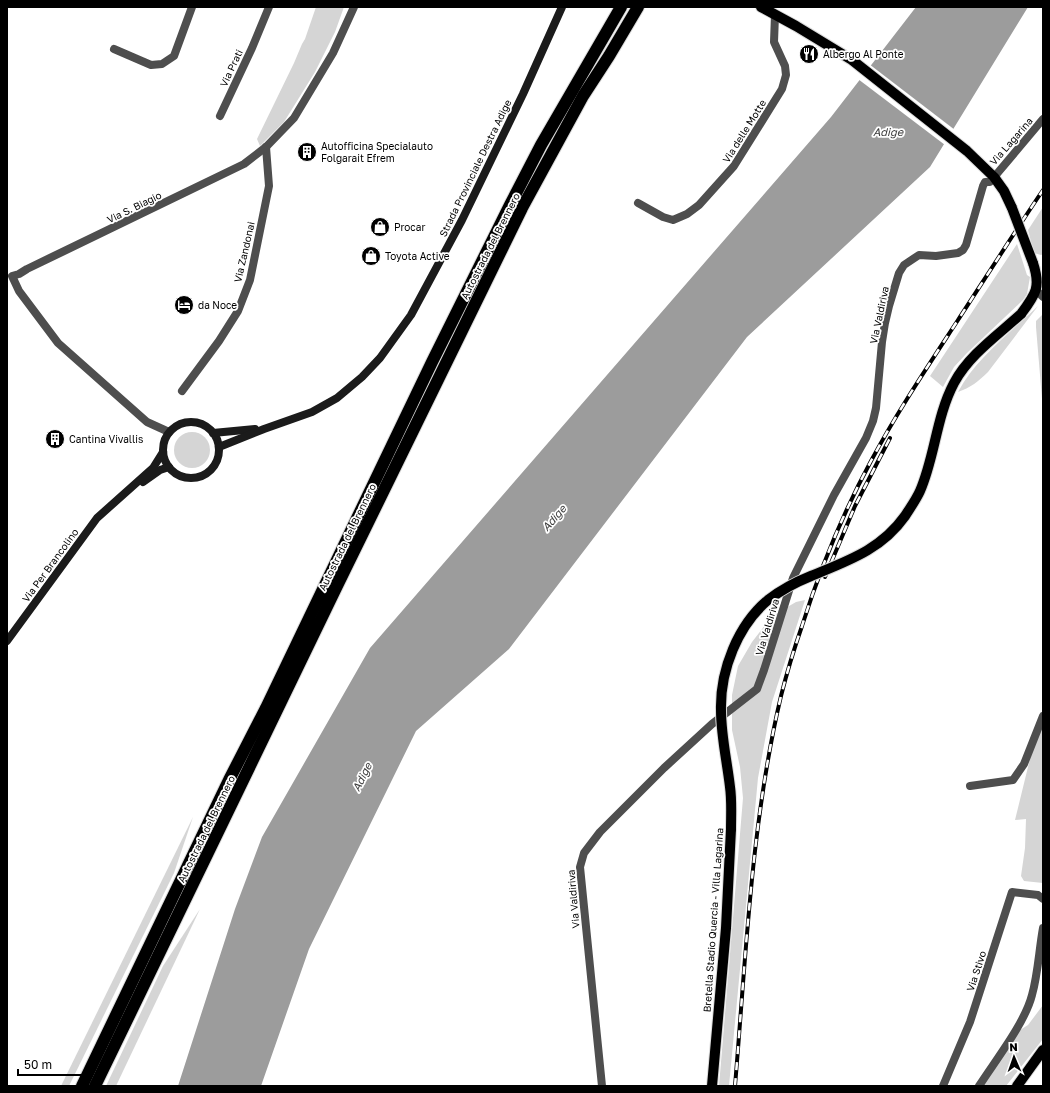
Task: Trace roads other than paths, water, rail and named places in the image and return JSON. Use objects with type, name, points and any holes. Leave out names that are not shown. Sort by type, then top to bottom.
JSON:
[{"type":"highway","name":"Autostrada del Brennero","points":[[82,1086],[229,780],[266,708],[510,205],[541,145],[621,7]]},
{"type":"highway","name":"Autostrada del Brennero","points":[[95,1086],[515,222],[582,96],[609,56],[638,7]]},
{"type":"highway","points":[[609,56],[642,7]]},
{"type":"main road","name":"Strada Provinciale Destra Adige","points":[[219,447],[312,412],[337,398],[362,378],[380,358],[411,315],[462,220],[523,94],[562,7]]},
{"type":"main road","points":[[761,7],[852,60],[967,151],[994,177],[1004,191],[1012,208],[1037,275],[1040,293]]},
{"type":"main road","name":"Bretella Stadio Quercia - Villa Lagarina","points":[[712,1086],[726,928],[731,829],[731,788],[726,761],[721,709],[724,674],[737,641],[745,626],[756,612],[777,593],[875,547],[895,529],[911,507],[920,491],[941,414],[954,383],[964,368],[976,355],[1021,314],[1040,293]]},
{"type":"main road","points":[[183,423],[199,423],[207,427],[213,433],[219,447],[215,465],[209,472],[192,478],[183,477],[168,467],[165,462],[163,445],[169,432],[175,427],[183,423]]},
{"type":"main road","name":"Strada Provinciale Destra Adige","points":[[213,433],[264,429]]},
{"type":"main road","points":[[113,503],[153,468],[163,452]]},
{"type":"main road","points":[[113,503],[160,470],[168,467]]},
{"type":"main road","name":"Via Per Brancolino","points":[[7,641],[97,518],[113,503]]},
{"type":"main road","points":[[1017,1086],[1043,1050]]},
{"type":"street","points":[[114,49],[151,65],[162,64],[174,56],[192,7]]},
{"type":"street","name":"Via Prati","points":[[220,116],[268,7]]},
{"type":"street","name":"Via S. Biagio","points":[[9,276],[19,274],[244,164],[266,147],[294,118],[334,53],[354,7]]},
{"type":"street","name":"Via delle Motte","points":[[638,203],[663,217],[673,220],[688,214],[699,205],[741,158],[784,84],[785,66],[774,42],[775,15]]},
{"type":"street","name":"Via Lagarina","points":[[994,177],[1043,120]]},
{"type":"street","name":"Via Zandonai","points":[[182,391],[238,311],[250,280],[269,186],[266,147]]},
{"type":"street","name":"Via Valdiriva","points":[[602,1086],[580,867],[584,853],[600,832],[670,763],[712,724],[757,689],[793,578],[834,495],[866,438],[873,421],[876,408],[885,323],[899,273],[904,265],[919,255],[949,255],[963,250],[969,235],[983,186],[985,182],[990,182],[994,177]]},
{"type":"street","points":[[9,276],[58,343],[147,422],[169,432]]},
{"type":"street","points":[[970,786],[1013,780],[1024,764],[1043,716]]},
{"type":"street","name":"Via Stivo","points":[[943,1086],[970,1022],[1012,892],[1038,895],[1043,899]]},
{"type":"street","points":[[979,1086],[1015,1030],[1029,1003],[1036,979],[1043,928]]},
{"type":"water","name":"Adige","points":[[916,7],[1028,7],[930,167],[747,337],[509,649],[416,731],[309,949],[261,1086],[178,1086],[235,909],[262,837],[370,648],[831,117]]},
{"type":"railway","points":[[735,1086],[746,939],[756,841],[763,792],[781,696],[809,605],[824,562],[842,521],[881,443],[924,372],[1043,190]]},
{"type":"railway","points":[[825,577],[855,506],[890,438]]},
{"type":"place","name":"Albergo Al Ponte","points":[[809,54]]},
{"type":"place","name":"Autofficina Specialauto Folgarait Efrem","points":[[307,152]]},
{"type":"place","name":"Procar","points":[[380,227]]},
{"type":"place","name":"Toyota Active","points":[[371,256]]},
{"type":"place","name":"da Noce","points":[[184,305]]},
{"type":"place","name":"Cantina Vivallis","points":[[55,439]]}]
